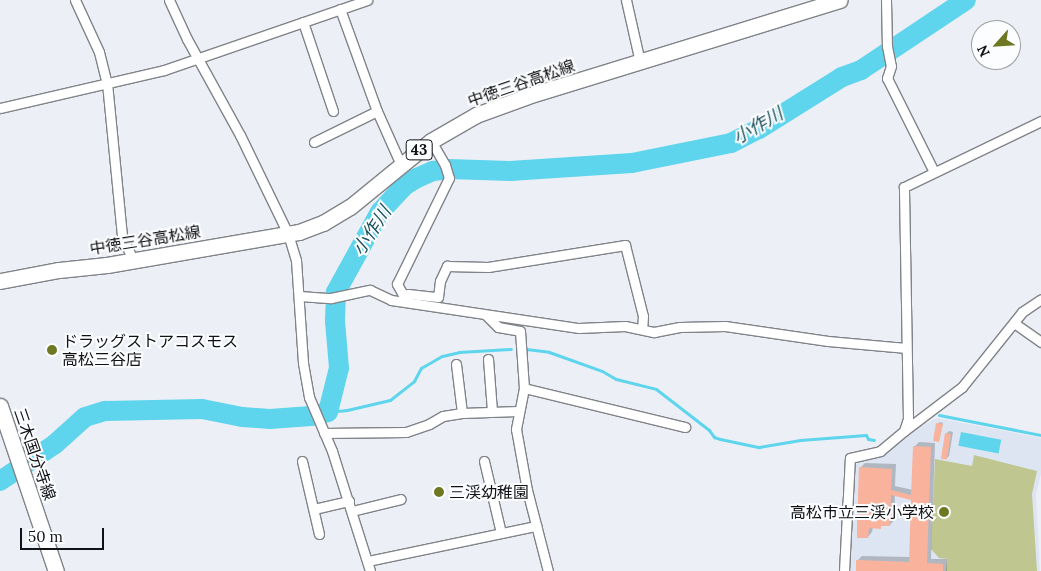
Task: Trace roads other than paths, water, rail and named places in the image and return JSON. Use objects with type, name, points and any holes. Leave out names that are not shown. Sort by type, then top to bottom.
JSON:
[{"type":"main road","name":"中徳三谷高松線","points":[[0,281],[288,234],[312,227],[336,216],[431,141],[476,115],[498,106],[840,0]]},
{"type":"main road","name":"三木国分寺線","points":[[0,406],[56,571]]},
{"type":"street","points":[[75,0],[99,52],[107,83],[122,237],[133,260]]},
{"type":"street","points":[[169,0],[198,60],[240,135],[288,234],[296,260],[303,364],[313,410],[324,433],[349,501],[370,571]]},
{"type":"street","points":[[0,108],[198,60],[367,0]]},
{"type":"street","points":[[626,0],[640,62]]},
{"type":"street","points":[[886,0],[887,46],[891,72],[887,78],[934,172]]},
{"type":"street","points":[[340,9],[377,111],[401,165]]},
{"type":"street","points":[[303,22],[333,111]]},
{"type":"street","points":[[314,142],[377,111]]},
{"type":"street","points":[[904,431],[908,419],[904,187],[1041,121]]},
{"type":"street","points":[[408,302],[397,284],[449,178],[445,165],[431,141]]},
{"type":"street","points":[[408,302],[408,294],[438,297],[440,281],[447,266],[488,267],[625,245],[643,316],[642,329]]},
{"type":"street","points":[[299,296],[332,298],[370,290],[391,300],[579,328],[624,326],[654,332],[680,327],[747,328],[828,341],[906,348]]},
{"type":"street","points":[[844,571],[850,458],[880,451],[962,387],[1022,312],[1041,300]]},
{"type":"street","points":[[485,314],[498,327],[520,331],[524,388],[516,429],[527,490],[548,571]]},
{"type":"street","points":[[1014,323],[1041,342]]},
{"type":"street","points":[[488,359],[492,411]]},
{"type":"street","points":[[456,364],[462,413]]},
{"type":"street","points":[[524,388],[685,427]]},
{"type":"street","points":[[324,433],[406,432],[429,424],[443,416],[462,413],[518,411]]},
{"type":"street","points":[[302,461],[319,534]]},
{"type":"street","points":[[484,461],[501,533]]},
{"type":"street","points":[[352,511],[401,499]]},
{"type":"street","points":[[314,509],[349,501]]},
{"type":"street","points":[[368,561],[536,526]]},
{"type":"water","points":[[961,432],[1001,440],[999,454],[958,446]]},
{"type":"waterway","name":"小作川","points":[[0,481],[55,444],[85,417],[105,411],[202,409],[242,417],[270,419],[311,416],[328,412],[339,368],[335,321],[336,292],[380,212],[404,186],[417,178],[433,171],[449,169],[510,171],[632,163],[731,143],[759,129],[842,77],[861,70],[966,0]]},
{"type":"waterway","points":[[328,412],[347,410],[390,400],[414,381],[421,368],[442,356],[459,352],[511,349]]},
{"type":"waterway","points":[[526,349],[549,352],[602,371],[616,379],[656,389],[709,430],[714,437],[720,439],[759,447],[800,440],[866,435],[868,439],[874,440]]},
{"type":"waterway","points":[[939,415],[1041,435]]},
{"type":"place","name":"ドラッグストアコスモス 高松三谷店","points":[[52,350]]},
{"type":"place","name":"三渓幼稚園","points":[[439,492]]},
{"type":"place","name":"高松市立三渓小学校","points":[[944,512]]}]
